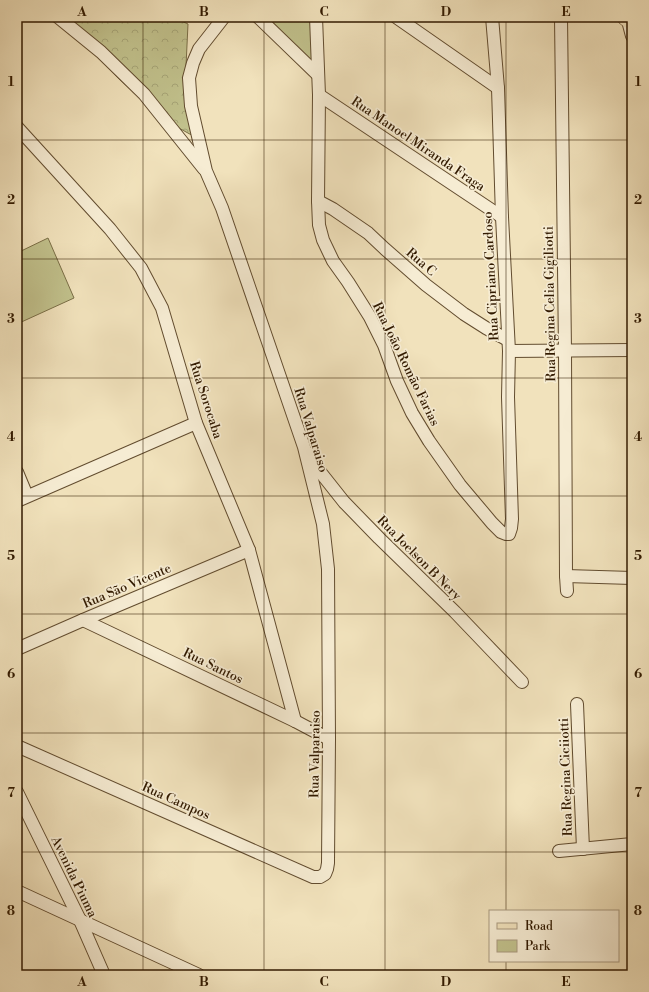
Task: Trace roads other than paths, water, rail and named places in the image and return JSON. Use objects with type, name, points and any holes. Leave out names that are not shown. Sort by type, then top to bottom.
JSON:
[{"type":"main road","points":[[627,17],[632,20]]},
{"type":"street","points":[[58,17],[101,52],[144,94],[206,171]]},
{"type":"street","name":"Rua Valparaiso","points":[[224,17],[199,49],[192,63],[189,78],[191,106],[206,171],[222,208],[304,447],[323,524],[328,569],[329,739],[328,863],[325,874]]},
{"type":"street","points":[[258,17],[318,75]]},
{"type":"street","name":"Rua João Romão Farias","points":[[316,17],[319,95],[318,201],[319,225],[323,240],[332,261],[348,282],[370,317],[384,345],[397,380],[412,413],[429,441],[460,484],[492,523],[501,532],[509,534]]},
{"type":"street","points":[[396,17],[498,88]]},
{"type":"street","name":"Rua Cipriano Cardoso","points":[[492,17],[498,88],[508,346],[508,398],[512,519],[509,534]]},
{"type":"street","name":"Rua Regina Celia Gigiliotti","points":[[561,17],[567,591]]},
{"type":"street","points":[[627,17],[632,36]]},
{"type":"street","name":"Rua Manoel Miranda Fraga","points":[[319,95],[502,217]]},
{"type":"street","name":"Rua Sorocaba","points":[[17,127],[110,230],[141,268],[162,308],[196,423],[249,550],[296,721]]},
{"type":"street","name":"Rua C","points":[[318,201],[334,209],[368,234],[426,285],[464,314],[486,328],[508,346]]},
{"type":"street","points":[[508,346],[565,351],[632,350]]},
{"type":"street","points":[[17,472],[22,498],[196,423]]},
{"type":"street","name":"Rua Joelson B Nery","points":[[304,447],[321,473],[344,502],[522,682]]},
{"type":"street","name":"Rua São Vicente","points":[[17,649],[249,550]]},
{"type":"street","points":[[566,576],[632,578]]},
{"type":"street","name":"Rua Santos","points":[[83,620],[296,721],[329,739]]},
{"type":"street","name":"Rua Regina Ciciiotti","points":[[577,704],[583,849]]},
{"type":"street","name":"Rua Campos","points":[[17,746],[313,877],[325,874]]},
{"type":"street","name":"Avenida Piuma","points":[[17,792],[79,918],[104,975]]},
{"type":"street","points":[[559,851],[632,844]]},
{"type":"street","points":[[17,890],[199,975]]}]
